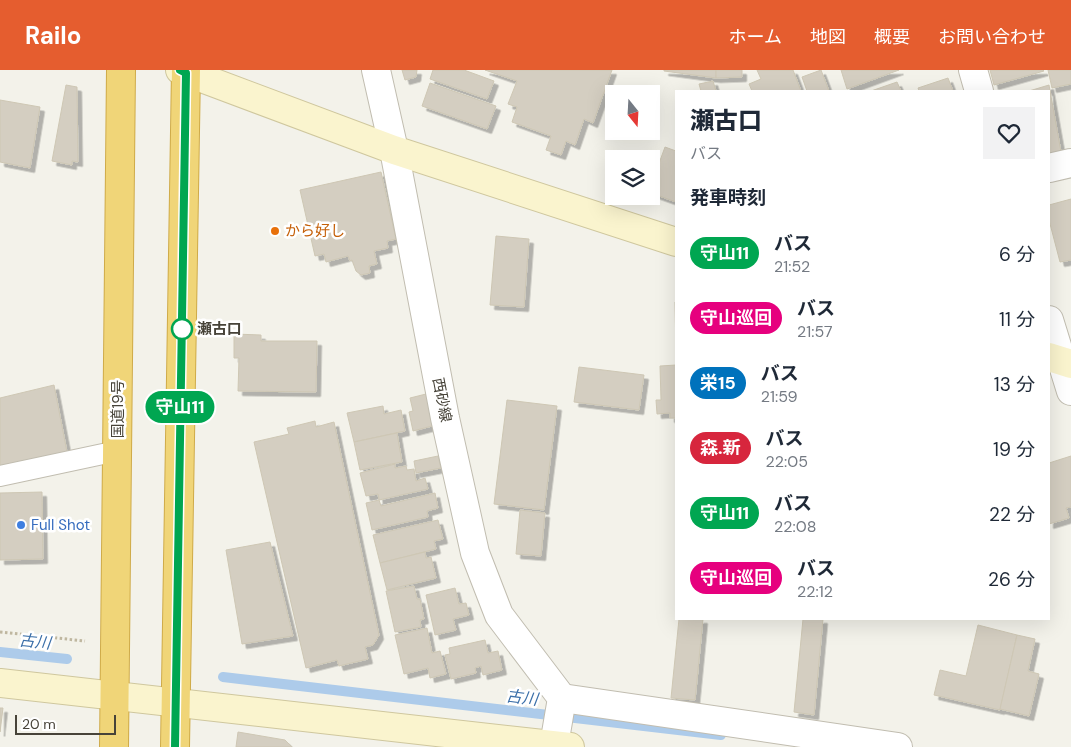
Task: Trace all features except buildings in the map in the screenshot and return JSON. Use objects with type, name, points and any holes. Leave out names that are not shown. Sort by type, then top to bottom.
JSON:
[{"type":"highway","name":"国道19号","points":[[114,747],[120,70]]},
{"type":"highway","points":[[175,747],[184,71]]},
{"type":"street","name":"西砂線","points":[[376,70],[394,150],[445,418],[475,553],[498,615],[561,725]]},
{"type":"street","points":[[973,70],[979,90]]},
{"type":"street","points":[[184,71],[394,150],[675,242]]},
{"type":"street","points":[[1050,168],[1071,164]]},
{"type":"street","points":[[1050,324],[1071,391]]},
{"type":"street","points":[[0,683],[175,702],[898,747]]},
{"type":"lane","points":[[0,476],[117,451]]},
{"type":"path","points":[[0,632],[115,644]]},
{"type":"waterway","name":"古川","points":[[0,652],[67,659]]},
{"type":"waterway","name":"古川","points":[[223,677],[721,735]]},
{"type":"bus line","name":"守山11","points":[[175,747],[186,73],[180,70]]},
{"type":"place","name":"から好し","points":[[275,231]]},
{"type":"place","name":"瀬古口","points":[[182,329]]},
{"type":"place","name":"Full Shot","points":[[21,525]]}]
